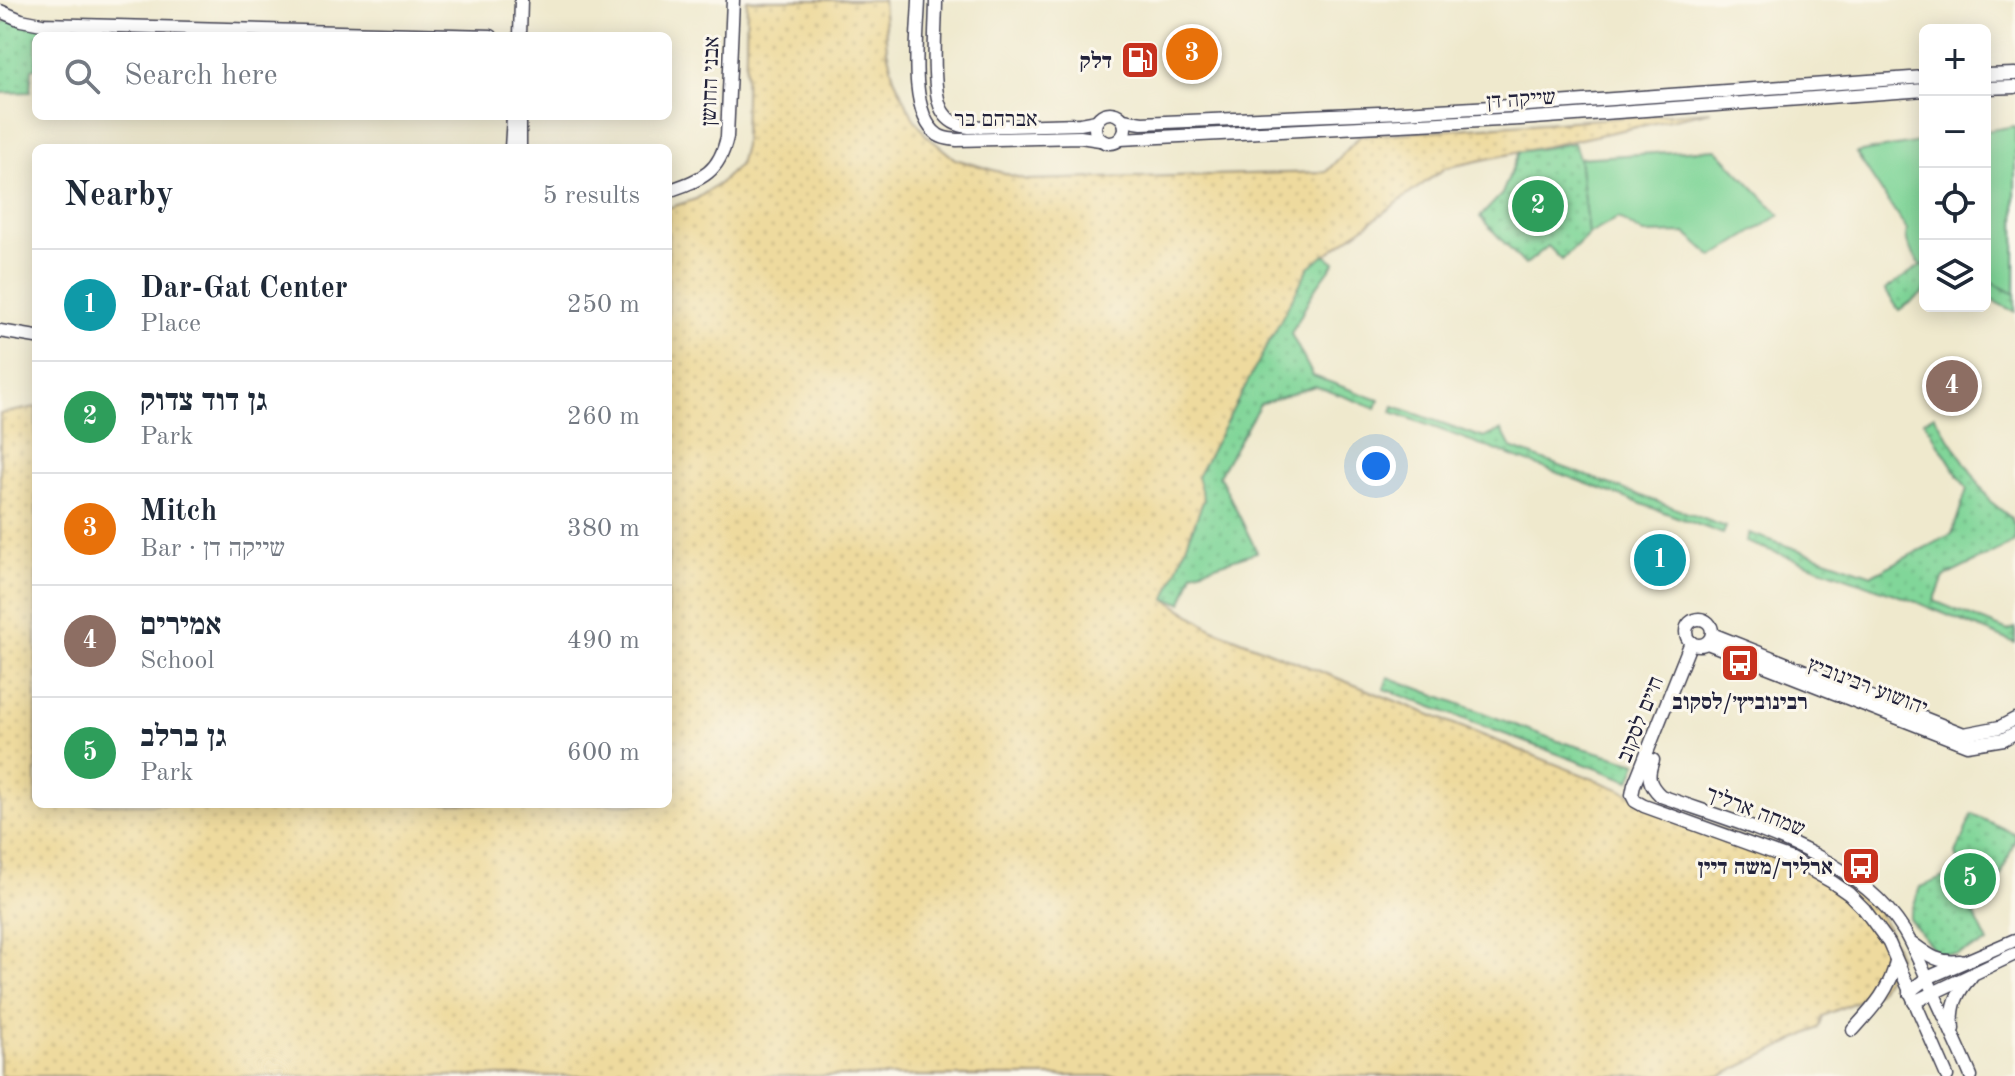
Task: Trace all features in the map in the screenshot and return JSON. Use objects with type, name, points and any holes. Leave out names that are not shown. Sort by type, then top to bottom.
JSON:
[{"type":"street","points":[[520,32],[521,0]]},
{"type":"street","name":"אבני החושן","points":[[672,189],[713,170],[724,152],[733,0]]},
{"type":"street","name":"אברהם בר","points":[[919,0],[917,87],[925,118],[936,134],[957,140],[1080,137],[1100,140]]},
{"type":"street","name":"אברהם בר","points":[[936,0],[936,93],[941,109],[950,121],[969,127],[1096,121]]},
{"type":"street","points":[[0,11],[42,24],[341,32]]},
{"type":"street","points":[[1991,75],[2015,74]]},
{"type":"street","name":"שייקה דן","points":[[1123,120],[1142,123],[1402,112],[1919,77]]},
{"type":"street","points":[[1991,88],[2015,87]]},
{"type":"street","name":"שייקה דן","points":[[1120,139],[1505,120],[1919,90]]},
{"type":"street","points":[[1115,113],[1123,120],[1125,130],[1120,139],[1110,143],[1100,140],[1095,131],[1096,121],[1104,114],[1115,113]]},
{"type":"street","points":[[511,144],[513,120]]},
{"type":"street","points":[[520,120],[520,144]]},
{"type":"street","points":[[0,331],[32,336]]},
{"type":"street","name":"יהושוע רבינוביץ","points":[[1702,641],[1964,734],[2000,727],[2015,719]]},
{"type":"street","name":"יהושוע רבינוביץ","points":[[1702,641],[1967,745],[2004,739],[2015,733]]},
{"type":"street","name":"חיים לסקוב","points":[[1649,781],[1648,773],[1702,641]]},
{"type":"street","name":"חיים לסקוב","points":[[1644,806],[1635,801],[1632,791],[1702,641]]},
{"type":"street","name":"שמחה ארליך","points":[[1649,781],[1661,796],[1799,847],[1859,882],[1895,919],[1908,940],[1971,1076]]},
{"type":"street","name":"שמחה ארליך","points":[[1644,806],[1765,849],[1812,871],[1849,894],[1889,943],[1947,1076]]},
{"type":"street","points":[[1908,940],[1938,960],[1974,965]]},
{"type":"street","points":[[1912,997],[1933,992],[2015,940]]},
{"type":"street","points":[[1853,1030],[1877,1004],[1891,978],[1896,961],[1889,943]]},
{"type":"street","points":[[1912,997],[1927,978],[2015,954]]},
{"type":"street","points":[[1954,1036],[1954,1003],[1974,965]]},
{"type":"green space","points":[[6,20],[61,28],[60,32],[32,32],[30,92],[0,93],[0,26]]},
{"type":"green space","points":[[2015,126],[2015,294],[1991,283],[1991,130]]},
{"type":"green space","points":[[1919,142],[1919,262],[1908,245],[1907,230],[1856,153]]},
{"type":"green space","points":[[1574,143],[1579,158],[1588,235],[1562,260],[1548,246],[1525,265],[1480,217],[1502,194],[1519,152]]},
{"type":"green space","points":[[1716,149],[1780,215],[1713,257],[1685,233],[1644,234],[1618,218],[1588,235],[1579,158]]},
{"type":"green space","points":[[1325,255],[1335,262],[1313,292],[1291,334],[1313,376],[1379,400],[1376,408],[1315,386],[1260,404],[1219,475],[1257,552],[1193,572],[1182,603],[1166,599],[1204,499],[1197,477],[1309,267]]},
{"type":"green space","points":[[1919,266],[1919,296],[1899,310],[1885,290]]},
{"type":"green space","points":[[1991,283],[2015,294],[2015,312],[1991,300]]},
{"type":"green space","points":[[1394,406],[1484,438],[1502,430],[1511,448],[1726,527],[1723,534],[1392,412]]},
{"type":"green space","points":[[1934,415],[1990,501],[2011,518],[2015,526],[2015,542],[1944,577],[1934,601],[2008,631],[2015,628],[2015,643],[1911,600],[1746,542],[1749,533],[1872,575],[1952,534],[1967,489],[1924,421]]},
{"type":"green space","points":[[1388,677],[1558,741],[1637,763],[1630,781],[1384,689]]},
{"type":"green space","points":[[1972,814],[2015,834],[2015,840],[1994,894],[1970,906],[1988,943],[1957,954],[1937,953],[1909,919],[1920,887],[1962,870],[1956,854]]},
{"type":"sand","points":[[747,0],[883,0],[887,50],[894,78],[913,117],[926,135],[955,159],[1027,180],[1326,172],[1360,136],[1711,111],[1445,168],[1309,267],[1204,499],[1166,599],[1213,629],[1819,868],[1877,907],[1898,957],[1878,992],[1823,1016],[1819,1028],[1721,1076],[0,1076],[0,414],[32,408],[32,808],[672,808],[672,207],[696,199],[720,183],[739,165],[744,145]]},
{"type":"place","name":"Mitch","points":[[1192,54]]},
{"type":"place","name":"דלק","points":[[1140,60]]},
{"type":"place","name":"גן דוד צדוק","points":[[1538,206]]},
{"type":"place","name":"אמירים","points":[[1952,386]]},
{"type":"place","name":"Dar-Gat Center","points":[[1660,560]]},
{"type":"place","name":"רבינוביץ׳/לסקוב","points":[[1740,663]]},
{"type":"place","name":"ארליך/משה דיין","points":[[1861,866]]},
{"type":"place","name":"גן ברלב","points":[[1970,879]]}]
